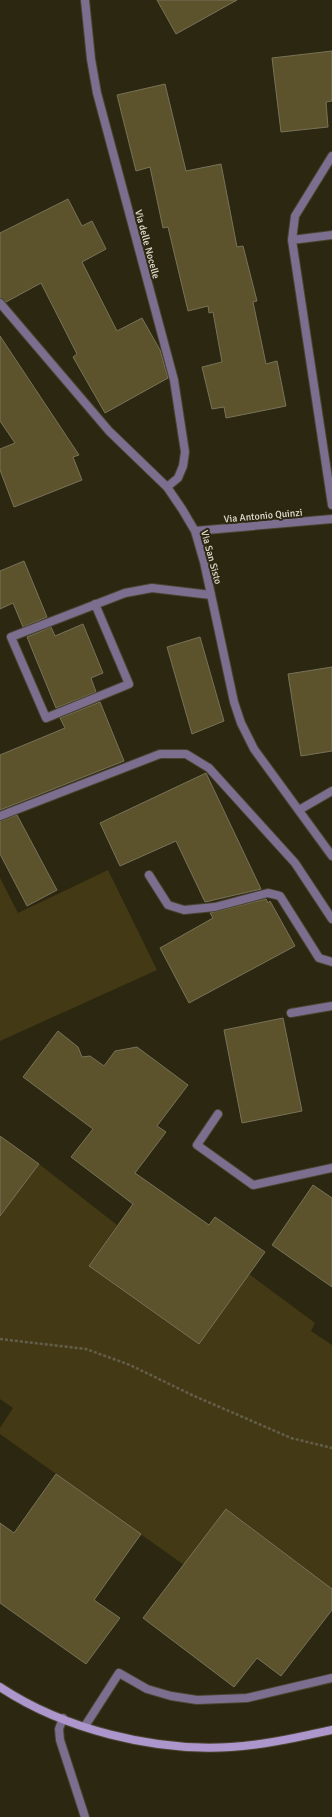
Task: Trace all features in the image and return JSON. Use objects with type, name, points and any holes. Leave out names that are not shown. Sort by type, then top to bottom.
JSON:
[{"type":"street","name":"Via delle Nocelle","points":[[85,0],[91,58],[97,93],[174,380],[184,437],[185,452],[183,466],[178,478],[167,487]]},
{"type":"street","points":[[332,156],[295,216],[292,240],[332,505]]},
{"type":"street","points":[[292,240],[332,235]]},
{"type":"street","name":"Via San Sisto","points":[[0,303],[109,432],[167,487],[182,509],[195,531],[204,562],[234,702],[241,723],[254,749],[332,856]]},
{"type":"street","name":"Via Antonio Quinzi","points":[[195,531],[332,519]]},
{"type":"street","points":[[95,604],[129,684],[46,718],[11,637],[95,604],[125,593],[152,588],[212,595]]},
{"type":"street","points":[[0,816],[160,754],[186,754],[209,768],[295,863],[332,919]]},
{"type":"street","points":[[298,810],[332,791]]},
{"type":"street","points":[[149,875],[168,905],[184,910],[215,907],[268,893],[280,896],[319,958],[332,962]]},
{"type":"street","points":[[291,1013],[332,1006]]},
{"type":"street","points":[[218,1114],[197,1145],[253,1185],[332,1168]]},
{"type":"street","points":[[85,1726],[119,1673],[147,1689],[171,1696],[197,1700],[247,1698],[332,1678]]},
{"type":"street","points":[[0,1687],[26,1702],[62,1718],[132,1740],[162,1746],[201,1748],[251,1745],[332,1730]]},
{"type":"street","points":[[62,1718],[59,1729],[60,1740],[85,1817]]},
{"type":"path","points":[[0,1339],[86,1349],[130,1365],[291,1438],[332,1448]]},
{"type":"shaded area","points":[[108,870],[157,970],[0,1041],[0,878],[18,913]]},
{"type":"shaded area","points":[[39,1164],[117,1225],[89,1266],[199,1344],[249,1274],[315,1323],[311,1331],[332,1345],[332,1589],[227,1509],[184,1565],[0,1434],[0,1428],[13,1408],[0,1399],[0,1216]]},
{"type":"building","points":[[157,0],[237,0],[176,34]]},
{"type":"building","points":[[332,51],[332,101],[326,102],[328,127],[281,132],[272,58]]},
{"type":"building","points":[[165,84],[186,171],[221,164],[237,247],[243,246],[257,301],[253,302],[266,364],[277,361],[286,406],[226,418],[224,407],[212,409],[202,367],[222,362],[213,312],[209,313],[208,306],[188,311],[168,227],[163,228],[150,167],[136,171],[117,95]]},
{"type":"building","points":[[68,199],[82,226],[92,221],[106,249],[82,262],[117,331],[142,318],[160,350],[168,378],[105,413],[73,357],[77,354],[41,283],[6,302],[0,298],[0,233]]},
{"type":"building","points":[[0,336],[79,455],[73,457],[82,480],[14,507],[0,470],[0,449],[15,443],[0,421]]},
{"type":"building","points":[[24,561],[47,617],[23,627],[13,603],[0,609],[0,571]]},
{"type":"building","points":[[83,624],[103,673],[91,678],[96,692],[56,708],[27,637],[51,627],[55,636]]},
{"type":"building","points":[[200,637],[224,721],[192,734],[167,647]]},
{"type":"building","points":[[332,667],[332,751],[301,756],[288,674]]},
{"type":"building","points":[[100,702],[124,761],[0,810],[0,755],[65,728],[60,718]]},
{"type":"building","points":[[206,773],[261,889],[205,902],[176,841],[120,866],[100,823]]},
{"type":"building","points":[[17,815],[57,890],[27,906],[0,854],[0,821]]},
{"type":"building","points":[[266,899],[268,903],[270,901],[295,946],[189,1003],[160,948],[213,918],[210,913]]},
{"type":"building","points":[[283,1018],[302,1111],[242,1123],[224,1030]]},
{"type":"building","points":[[58,1031],[78,1047],[82,1057],[90,1056],[104,1066],[115,1051],[137,1047],[188,1085],[157,1126],[166,1132],[135,1173],[209,1225],[215,1217],[265,1252],[199,1344],[89,1266],[133,1204],[71,1157],[93,1129],[23,1077]]},
{"type":"building","points":[[0,1136],[39,1164],[0,1216]]},
{"type":"building","points":[[313,1185],[332,1198],[332,1287],[272,1245]]},
{"type":"building","points":[[56,1474],[141,1534],[94,1600],[120,1618],[86,1664],[0,1603],[0,1523],[14,1533]]},
{"type":"building","points":[[226,1509],[332,1589],[332,1610],[281,1676],[257,1658],[234,1687],[143,1618]]}]
